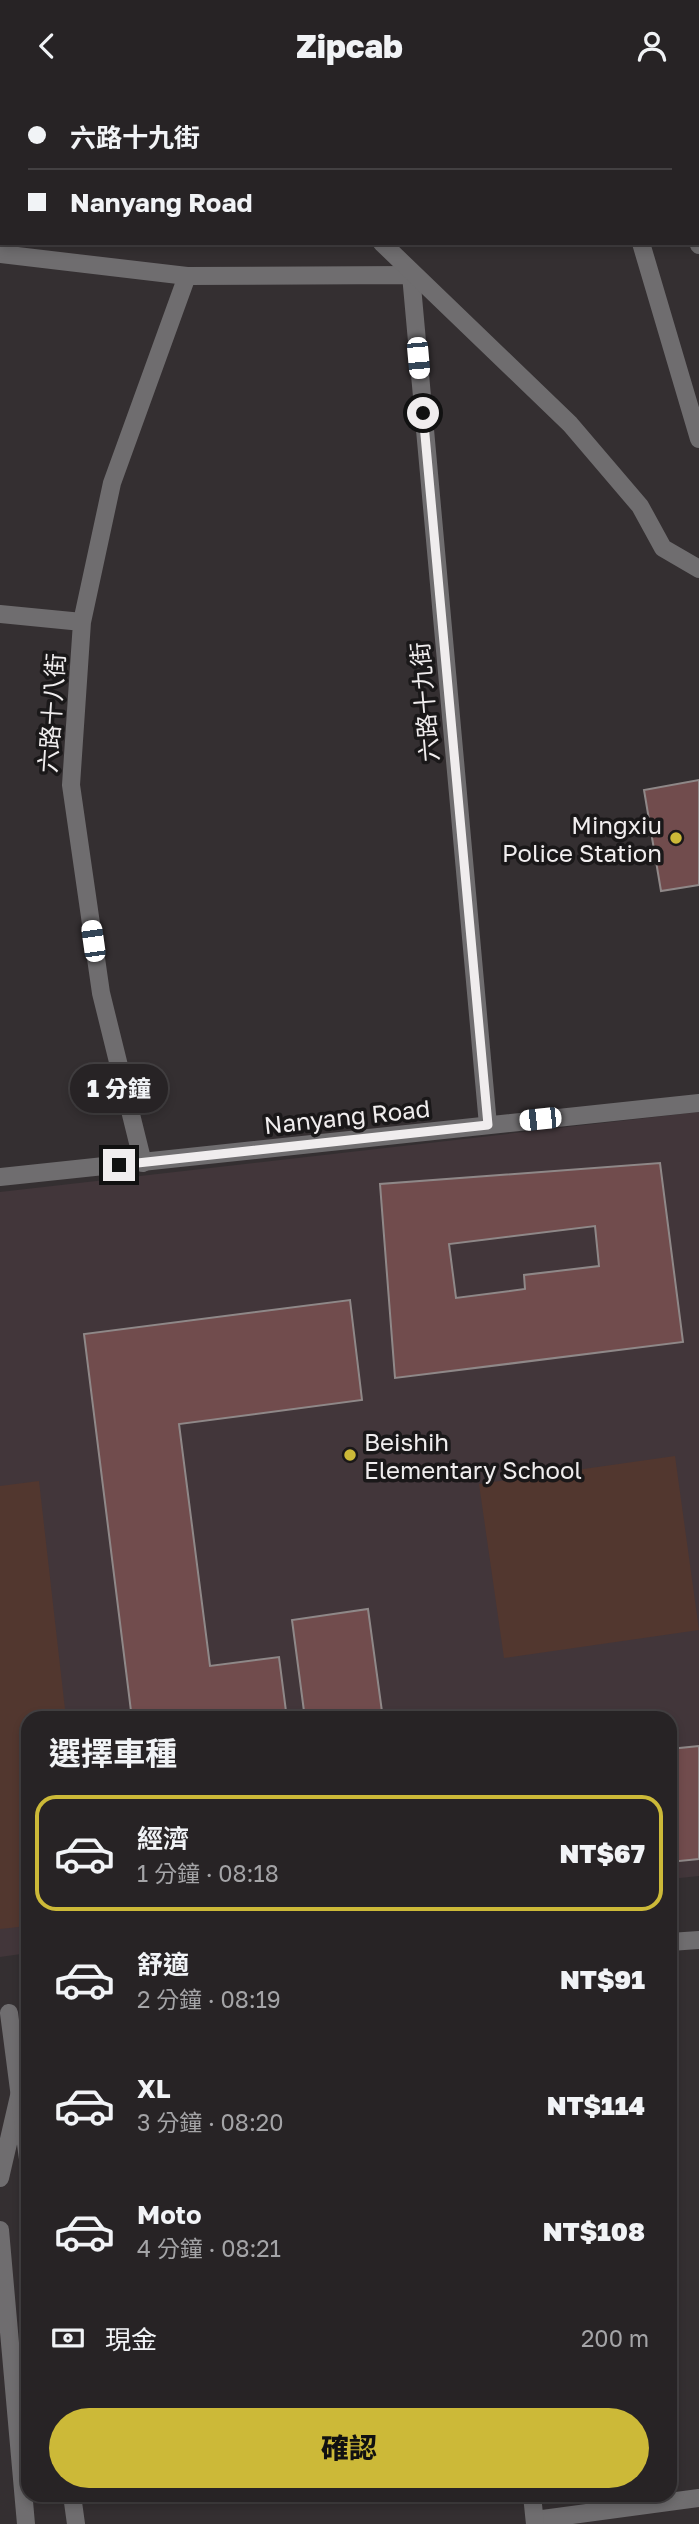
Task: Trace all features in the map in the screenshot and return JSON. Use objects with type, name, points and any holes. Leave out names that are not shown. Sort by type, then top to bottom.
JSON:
[{"type":"street","points":[[384,245],[411,275],[570,425],[640,506],[663,548],[699,569]]},
{"type":"street","points":[[643,245],[699,439]]},
{"type":"street","points":[[0,254],[187,276],[411,275]]},
{"type":"street","name":"六路十九街","points":[[411,275],[488,1125]]},
{"type":"street","name":"六路十八街","points":[[143,1163],[101,993],[71,786],[82,622],[112,483],[187,276]]},
{"type":"street","points":[[0,614],[82,622]]},
{"type":"street","name":"Nanyang Road","points":[[0,1177],[699,1103]]},
{"type":"street","points":[[677,1942],[699,1940]]},
{"type":"street","points":[[5,2014],[21,2103]]},
{"type":"street","points":[[0,2178],[20,2095]]},
{"type":"street","points":[[0,2230],[21,2467]]},
{"type":"street","points":[[677,2501],[699,2498]]},
{"type":"street","points":[[24,2502],[26,2524]]},
{"type":"street","points":[[73,2502],[76,2524]]},
{"type":"street","points":[[533,2502],[535,2522],[672,2502]]},
{"type":"shaded area","name":"Beishih Elementary School","points":[[699,1112],[699,1876],[677,1878],[677,1711],[21,1711],[21,1954],[0,1957],[0,1192]]},
{"type":"shaded area","points":[[675,1456],[699,1630],[504,1658],[479,1484]]},
{"type":"shaded area","points":[[39,1481],[65,1711],[21,1711],[21,1927],[0,1929],[0,1486]]},
{"type":"building","name":"Mingxiu Police Station","points":[[699,780],[699,885],[661,891],[644,790]]},
{"type":"building","points":[[660,1163],[683,1342],[395,1378],[380,1184]],"holes":[[[595,1226],[599,1266],[524,1275],[525,1289],[456,1298],[449,1244]]]},
{"type":"building","points":[[350,1300],[362,1400],[179,1424],[210,1666],[279,1657],[286,1711],[131,1711],[84,1334]]},
{"type":"building","points":[[368,1609],[382,1711],[304,1711],[292,1620]]},
{"type":"building","points":[[699,1746],[699,1859],[677,1861],[677,1748]]},
{"type":"place","name":"Mingxiu Police Station","points":[[676,838]]},
{"type":"place","name":"Beishih Elementary School","points":[[350,1455]]},
{"type":"route","points":[[119,1165],[488,1125],[423,413]]}]
